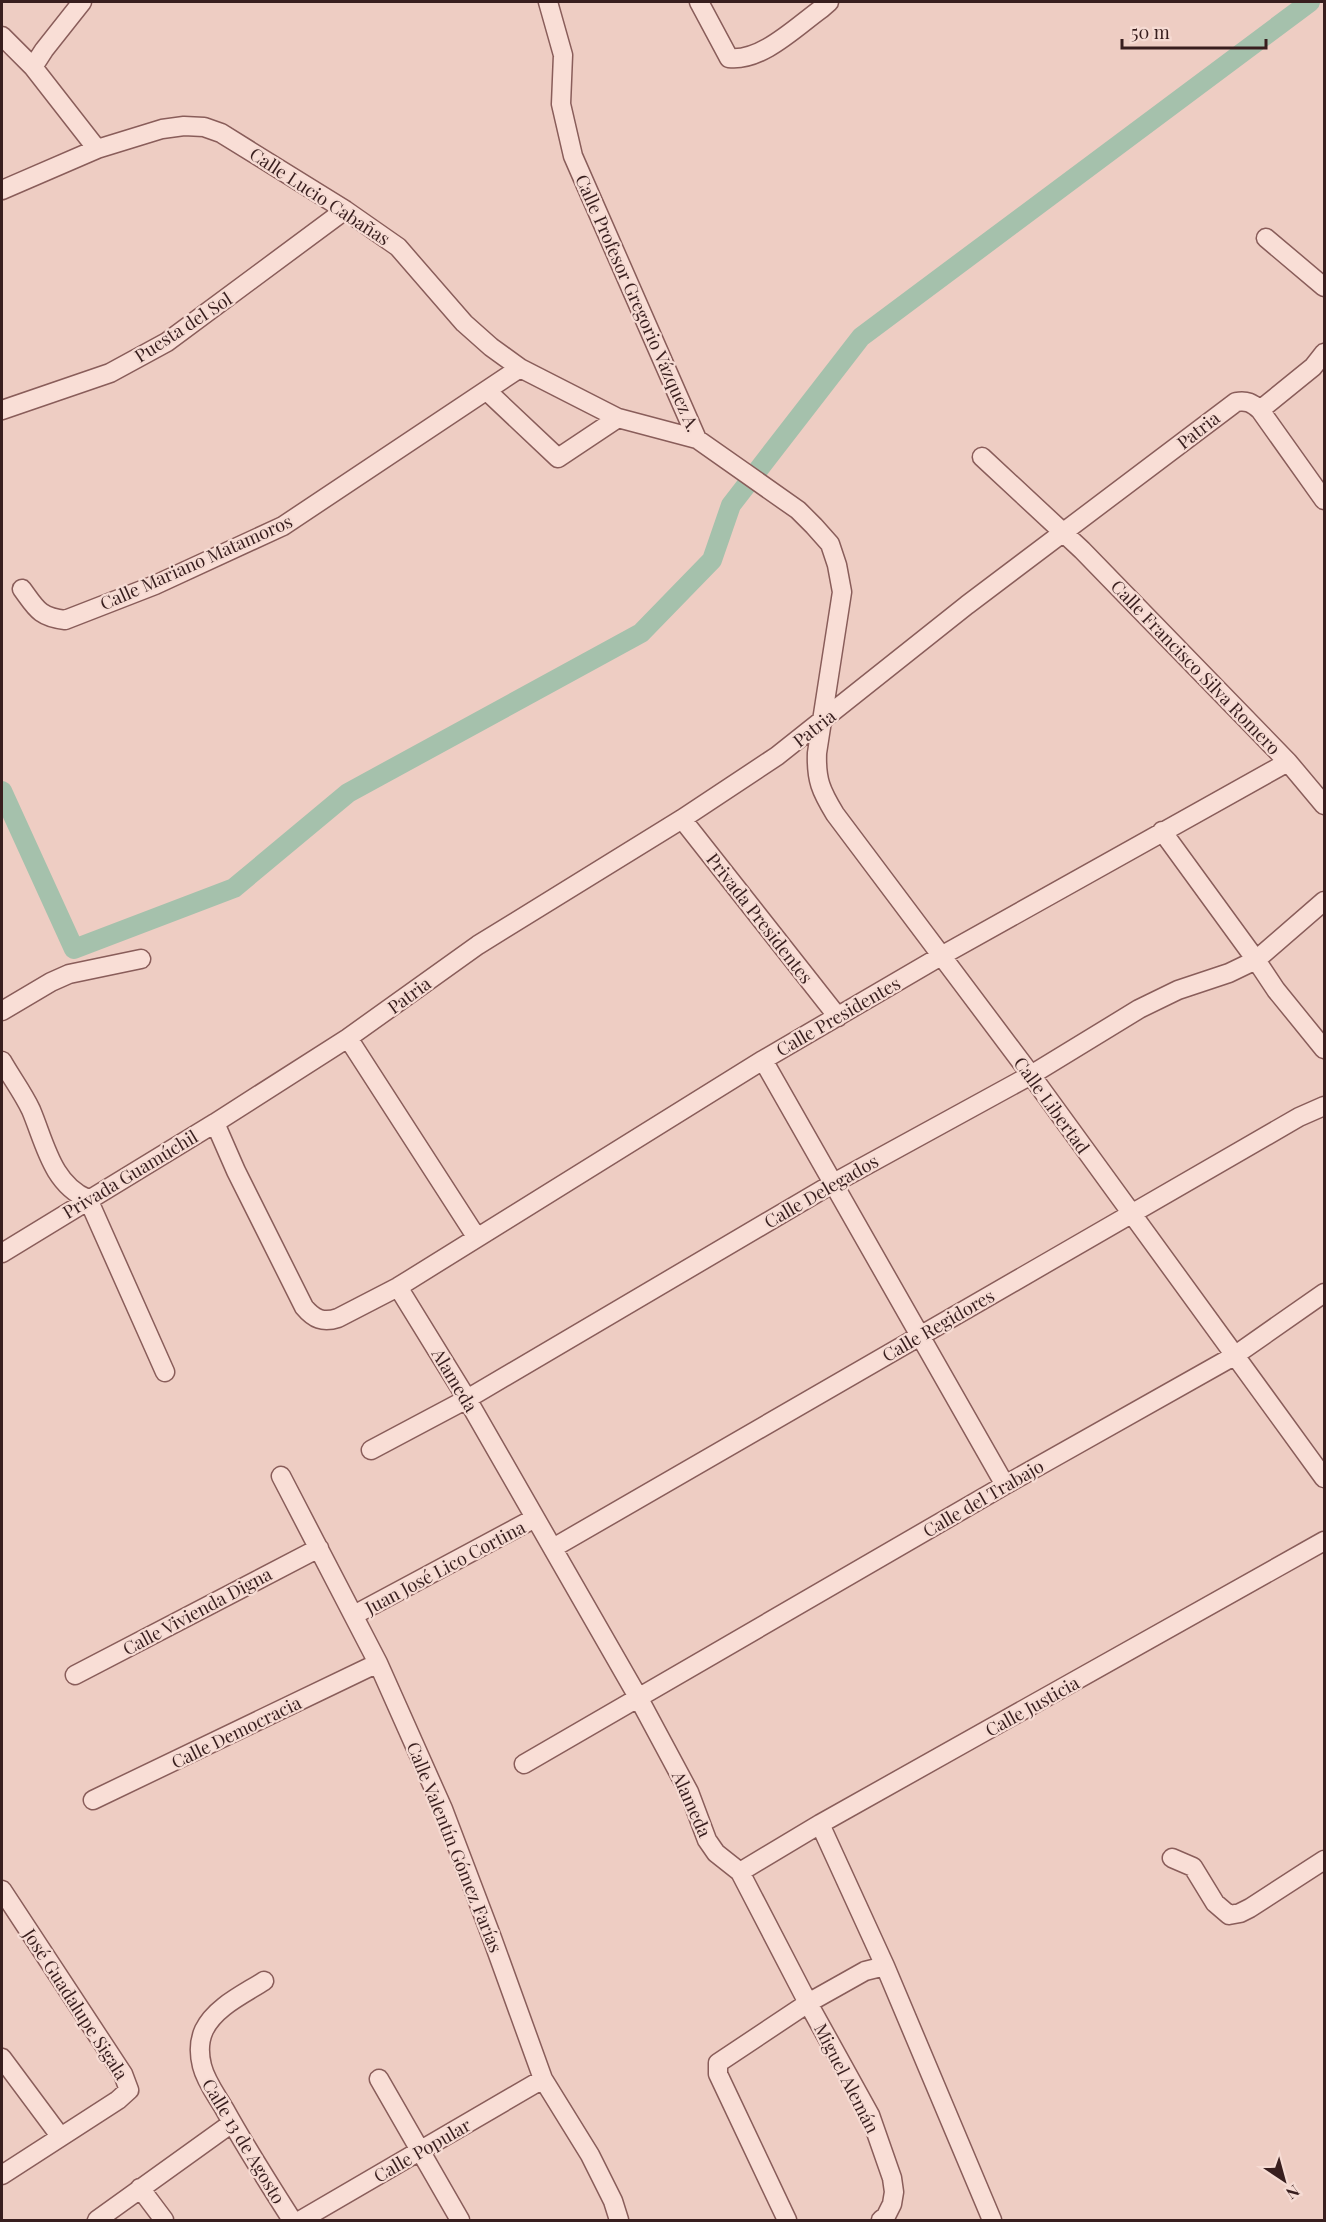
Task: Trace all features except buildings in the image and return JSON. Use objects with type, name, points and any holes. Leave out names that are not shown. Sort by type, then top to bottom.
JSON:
[{"type":"street","points":[[33,67],[82,2]]},
{"type":"street","name":"Calle Profesor Gregorio Vázquez A.","points":[[548,2],[562,55],[561,104],[573,156],[697,440],[786,502],[814,526],[830,544],[842,592],[823,721]]},
{"type":"street","points":[[699,2],[729,58],[741,59],[763,51],[829,2]]},
{"type":"street","points":[[2,36],[33,67],[97,149]]},
{"type":"street","name":"Calle Lucio Cabañas","points":[[2,190],[97,149],[162,129],[184,126],[204,127],[221,133],[345,210],[398,247],[464,323],[490,347],[520,368],[618,418],[697,440]]},
{"type":"street","name":"Puesta del Sol","points":[[2,410],[110,373],[167,342],[345,210]]},
{"type":"street","points":[[1266,238],[1324,287]]},
{"type":"street","points":[[1324,353],[1313,367],[1260,410],[1324,500]]},
{"type":"street","name":"Calle Mariano Matamoros","points":[[21,589],[37,608],[50,618],[65,620],[155,585],[283,526],[520,368]]},
{"type":"street","points":[[487,391],[558,458],[618,418]]},
{"type":"street","name":"Patria","points":[[215,1123],[348,1038],[478,945],[682,819],[777,756],[967,605],[1228,407],[1236,402],[1245,401],[1260,410]]},
{"type":"street","name":"Calle Francisco Silva Romero","points":[[982,457],[1063,532],[1288,762],[1324,805]]},
{"type":"street","name":"Calle Libertad","points":[[823,721],[817,772],[822,792],[835,814],[1030,1075],[1324,1478]]},
{"type":"street","name":"Calle Presidentes","points":[[398,1287],[763,1060],[1161,831],[1288,762]]},
{"type":"street","name":"Privada Presidentes","points":[[682,819],[838,1017]]},
{"type":"street","points":[[1161,831],[1282,998],[1324,1049]]},
{"type":"street","name":"Calle Delegados","points":[[371,1450],[467,1399],[832,1184],[1030,1075],[1139,1009],[1178,990],[1229,973],[1256,960],[1324,901]]},
{"type":"street","points":[[2,1011],[69,974],[141,959]]},
{"type":"street","points":[[348,1038],[477,1238]]},
{"type":"street","points":[[763,1060],[918,1336],[1005,1485]]},
{"type":"street","points":[[2,1061],[29,1108],[57,1172],[66,1186],[88,1199],[165,1372]]},
{"type":"street","name":"Calle Regidores","points":[[553,1548],[918,1336],[1299,1118],[1324,1106]]},
{"type":"street","name":"Privada Guamúchil","points":[[2,1253],[215,1123],[236,1171],[304,1307],[311,1315],[320,1320],[329,1321],[398,1287]]},
{"type":"street","name":"Alameda","points":[[398,1287],[467,1399],[638,1697],[689,1792],[707,1840],[716,1853],[740,1872],[808,2003]]},
{"type":"street","name":"Calle del Trabajo","points":[[524,1764],[1005,1485],[1234,1356],[1324,1293]]},
{"type":"street","name":"Calle Valentín Gómez Farías","points":[[281,1476],[378,1663],[443,1809],[512,1990],[543,2079],[591,2155],[613,2201],[619,2220]]},
{"type":"street","name":"Juan José Lico Cortina","points":[[354,1615],[535,1518]]},
{"type":"street","name":"Calle Justicia","points":[[740,1872],[820,1824],[1324,1541]]},
{"type":"street","name":"Calle Vivienda Digna","points":[[75,1675],[319,1548]]},
{"type":"street","name":"Calle Democracia","points":[[93,1800],[378,1663]]},
{"type":"street","points":[[820,1824],[885,1966],[992,2220]]},
{"type":"street","points":[[1172,1858],[1193,1867],[1215,1903],[1229,1915],[1250,1908],[1324,1860]]},
{"type":"street","name":"José Guadalupe Sigala","points":[[2,1890],[128,2082],[129,2090],[118,2100],[60,2136]]},
{"type":"street","points":[[787,2220],[717,2068],[722,2059],[808,2003],[865,1971],[885,1966]]},
{"type":"street","name":"Calle 13 de Agosto","points":[[264,1981],[220,2010],[205,2028],[200,2042],[201,2064],[204,2074],[232,2123],[292,2220]]},
{"type":"street","name":"Miguel Alemán","points":[[808,2003],[870,2115],[892,2178],[894,2192],[892,2204],[886,2216],[881,2220]]},
{"type":"street","points":[[2,2058],[60,2136],[2,2175]]},
{"type":"street","points":[[379,2079],[460,2220]]},
{"type":"street","name":"Calle Popular","points":[[301,2220],[543,2079]]},
{"type":"street","points":[[97,2220],[232,2123]]},
{"type":"street","points":[[140,2188],[164,2220]]},
{"type":"waterway","points":[[2,791],[74,949],[234,888],[348,793],[641,633],[712,560],[731,505],[861,337],[1310,2]]}]
